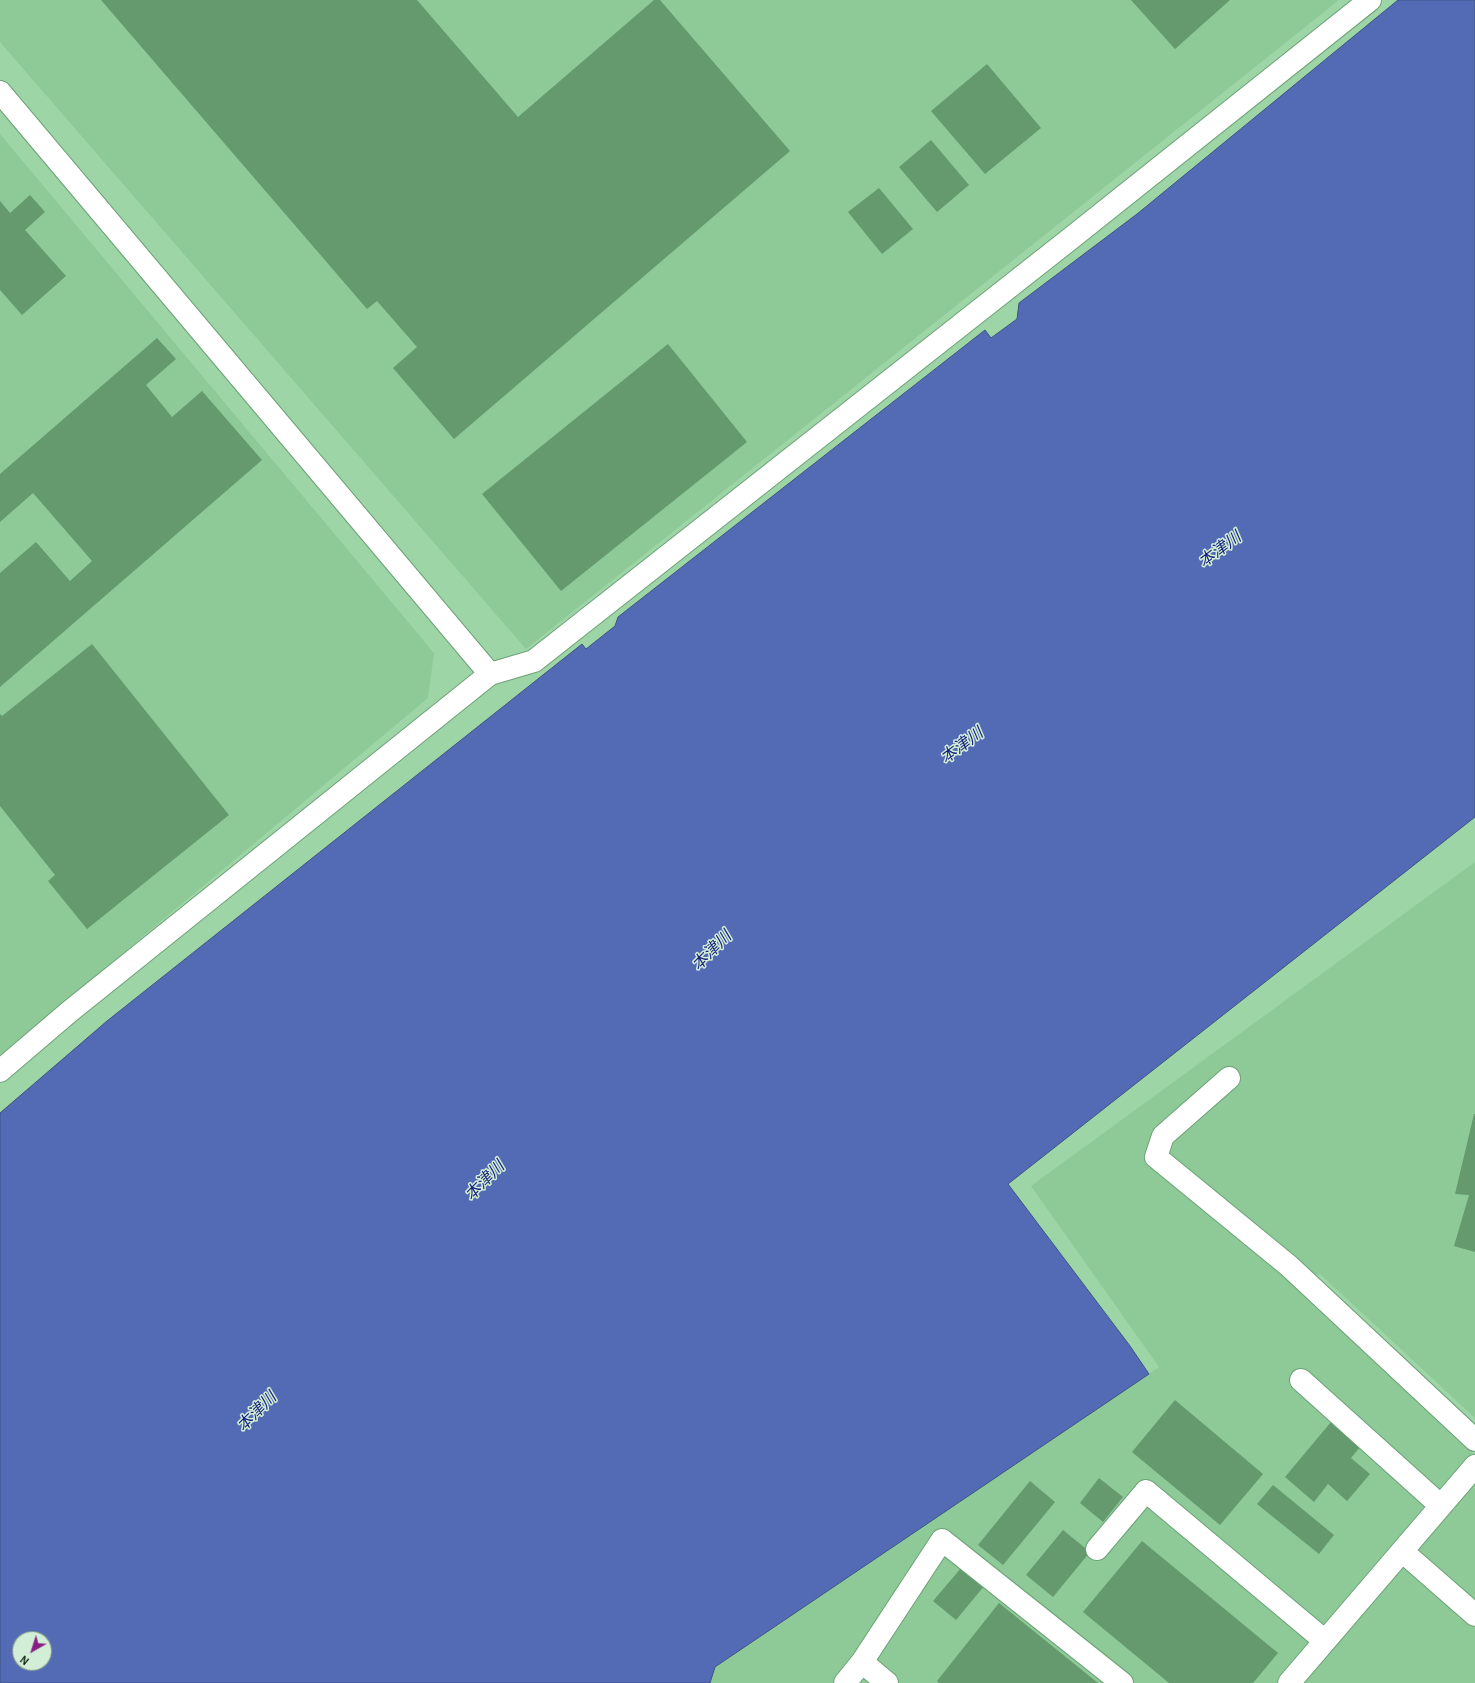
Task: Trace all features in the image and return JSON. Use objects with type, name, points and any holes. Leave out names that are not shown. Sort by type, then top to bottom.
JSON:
[{"type":"street","points":[[0,1071],[70,1012],[490,674],[534,661],[1082,230],[1370,0]]},
{"type":"street","points":[[0,92],[490,674]]},
{"type":"street","points":[[1229,1078],[1163,1136],[1156,1157],[1289,1266],[1475,1440]]},
{"type":"street","points":[[1302,1380],[1441,1506]]},
{"type":"street","points":[[1289,1683],[1475,1466]]},
{"type":"street","points":[[1097,1549],[1146,1491],[1325,1641]]},
{"type":"street","points":[[845,1683],[862,1662],[942,1540],[1122,1683]]},
{"type":"street","points":[[1402,1551],[1475,1615]]},
{"type":"street","points":[[862,1662],[887,1683]]},
{"type":"shaded area","points":[[0,0],[1339,0],[526,649],[0,42]]},
{"type":"shaded area","points":[[0,134],[434,653],[428,698],[0,1056]]},
{"type":"shaded area","points":[[1475,862],[1475,1418],[1320,1274],[1294,1285],[1475,1455],[1475,1683],[710,1683],[715,1668],[1159,1367],[1031,1186]]},
{"type":"water","name":"本津川","points":[[1398,0],[1475,0],[1475,817],[1008,1184],[1130,1346],[1149,1374],[715,1667],[710,1683],[0,1683],[0,1113],[107,1021],[582,644],[586,649],[615,626],[618,617],[985,330],[991,338],[1017,319],[1019,303],[1137,214]]},
{"type":"building","points":[[101,0],[417,0],[518,117],[654,0],[660,0],[790,151],[454,439],[393,368],[417,347],[377,301],[367,309]]},
{"type":"building","points":[[1131,0],[1230,0],[1175,49]]},
{"type":"building","points":[[987,64],[1041,128],[985,174],[931,111]]},
{"type":"building","points":[[931,140],[969,185],[937,212],[899,167]]},
{"type":"building","points":[[879,188],[913,229],[882,254],[848,212]]},
{"type":"building","points":[[30,195],[45,212],[25,230],[66,276],[22,315],[0,290],[0,201],[10,213]]},
{"type":"building","points":[[157,338],[176,359],[146,385],[172,417],[202,391],[262,460],[0,687],[0,573],[36,542],[70,581],[92,561],[33,493],[0,522],[0,474]]},
{"type":"building","points":[[668,344],[747,442],[561,591],[482,494]]},
{"type":"building","points":[[92,644],[229,815],[87,929],[48,881],[55,875],[0,806],[0,714],[2,716]]},
{"type":"building","points":[[1474,1114],[1475,1252],[1454,1246],[1469,1195],[1455,1194]]},
{"type":"building","points":[[1175,1400],[1263,1474],[1220,1525],[1132,1452]]},
{"type":"building","points":[[1331,1422],[1360,1447],[1351,1458],[1370,1474],[1347,1501],[1328,1484],[1314,1502],[1285,1477]]},
{"type":"building","points":[[1099,1478],[1123,1497],[1103,1522],[1080,1503]]},
{"type":"building","points":[[1030,1481],[1055,1502],[1003,1565],[978,1545]]},
{"type":"building","points":[[1273,1485],[1334,1535],[1319,1554],[1257,1504]]},
{"type":"building","points":[[1063,1530],[1090,1552],[1053,1597],[1026,1575]]},
{"type":"building","points":[[1142,1541],[1278,1653],[1253,1683],[1169,1683],[1083,1612]]},
{"type":"building","points":[[962,1567],[985,1585],[956,1620],[933,1601]]},
{"type":"building","points":[[999,1603],[1098,1683],[939,1683],[937,1681]]}]
